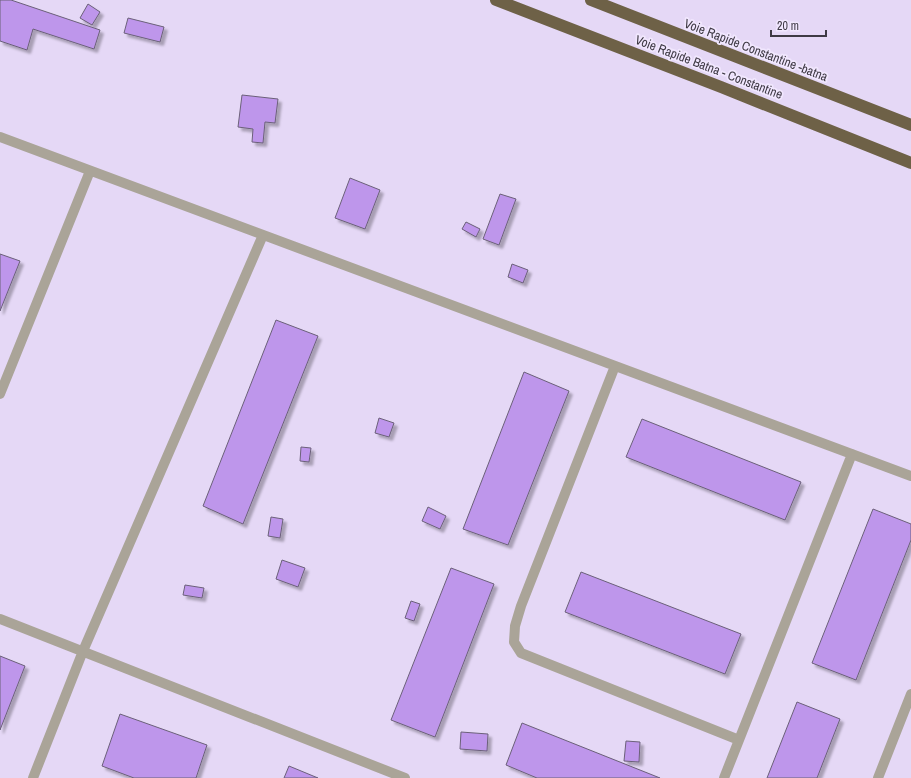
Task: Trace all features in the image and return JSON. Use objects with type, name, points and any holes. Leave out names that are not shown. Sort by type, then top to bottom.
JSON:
[{"type":"highway","name":"Voie Rapide Batna - Constantine","points":[[496,0],[721,87],[911,163]]},
{"type":"highway","name":"Voie Rapide Constantine -batna","points":[[591,0],[911,125]]},
{"type":"lane","points":[[0,137],[911,476]]},
{"type":"lane","points":[[0,394],[90,171]]},
{"type":"lane","points":[[33,778],[83,651],[262,235]]},
{"type":"lane","points":[[615,366],[521,606],[515,626],[514,642],[521,653],[738,740]]},
{"type":"lane","points":[[724,778],[852,454]]},
{"type":"lane","points":[[0,619],[405,778]]},
{"type":"lane","points":[[878,778],[911,694]]},
{"type":"building","points":[[0,0],[11,0],[100,30],[94,49],[33,29],[27,50],[0,41]]},
{"type":"building","points":[[88,4],[100,12],[92,25],[80,18]]},
{"type":"building","points":[[128,18],[164,27],[160,42],[124,33]]},
{"type":"building","points":[[242,95],[278,99],[275,123],[265,122],[263,143],[252,142],[253,129],[238,127]]},
{"type":"building","points":[[350,178],[380,190],[365,229],[335,218]]},
{"type":"building","points":[[500,194],[516,199],[499,245],[483,239]]},
{"type":"building","points":[[466,222],[480,229],[476,237],[462,229]]},
{"type":"building","points":[[0,254],[20,261],[0,311]]},
{"type":"building","points":[[512,264],[528,270],[523,283],[508,277]]},
{"type":"building","points":[[276,320],[318,336],[243,524],[203,506]]},
{"type":"building","points":[[524,372],[569,391],[508,545],[463,529]]},
{"type":"building","points":[[379,418],[394,423],[389,437],[375,433]]},
{"type":"building","points":[[642,419],[801,482],[785,520],[626,457]]},
{"type":"building","points":[[301,447],[311,448],[309,462],[300,461]]},
{"type":"building","points":[[428,507],[446,516],[440,529],[422,521]]},
{"type":"building","points":[[873,509],[911,524],[911,540],[856,680],[812,663]]},
{"type":"building","points":[[271,517],[283,519],[280,538],[268,536]]},
{"type":"building","points":[[282,560],[305,568],[298,587],[276,579]]},
{"type":"building","points":[[451,568],[494,584],[435,737],[391,720]]},
{"type":"building","points":[[581,572],[741,634],[725,674],[565,612]]},
{"type":"building","points":[[185,585],[204,588],[202,598],[183,595]]},
{"type":"building","points":[[411,601],[420,604],[414,621],[405,618]]},
{"type":"building","points":[[0,656],[25,666],[0,730]]},
{"type":"building","points":[[797,702],[840,719],[817,778],[767,778]]},
{"type":"building","points":[[120,714],[207,745],[196,778],[134,778],[102,766]]},
{"type":"building","points":[[522,723],[660,778],[537,778],[506,765]]},
{"type":"building","points":[[461,732],[488,734],[487,751],[460,749]]},
{"type":"building","points":[[626,741],[640,742],[639,762],[624,761]]},
{"type":"building","points":[[289,766],[318,778],[284,778]]}]
